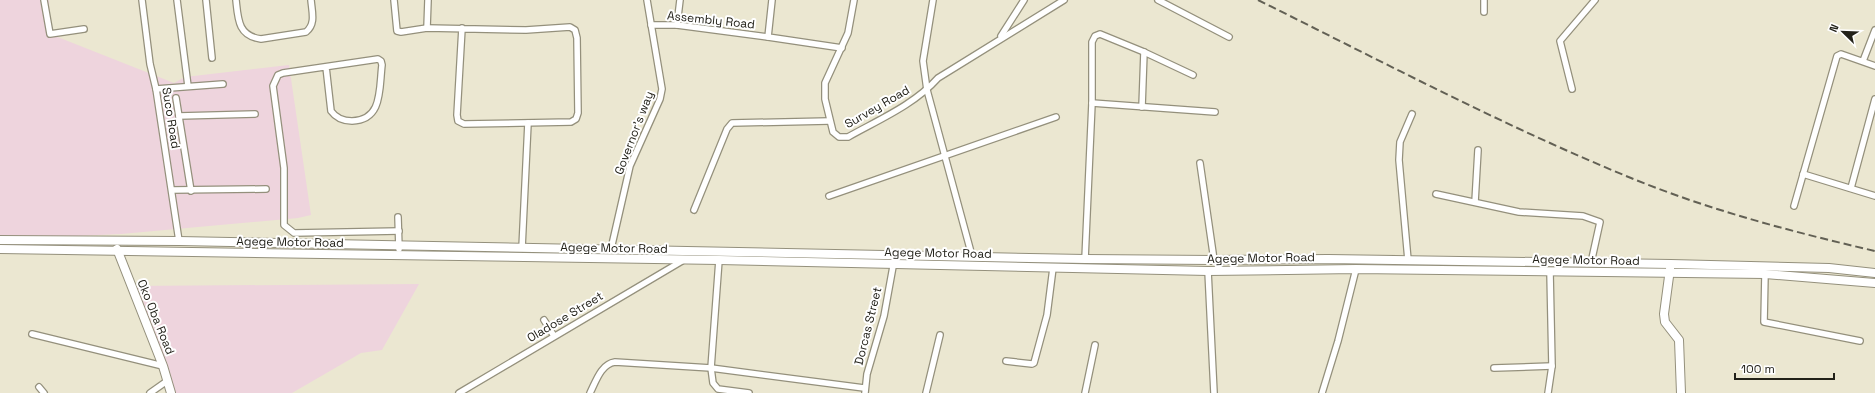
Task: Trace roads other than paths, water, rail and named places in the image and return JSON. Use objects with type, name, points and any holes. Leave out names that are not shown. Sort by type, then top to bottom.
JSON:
[{"type":"main road","name":"Agege Motor Road","points":[[0,240],[179,241],[1186,260],[1328,259],[1670,264],[1853,270],[1875,273]]},
{"type":"main road","name":"Agege Motor Road","points":[[0,249],[117,249],[399,256],[682,261],[719,260],[1208,271],[1356,269],[1765,274],[1875,282]]},
{"type":"main road","name":"Oko Oba Road","points":[[117,249],[163,366],[171,393]]},
{"type":"main road","points":[[1123,269],[1124,259]]},
{"type":"main road","points":[[1186,260],[1186,270]]},
{"type":"main road","points":[[1670,264],[1664,314],[1665,322],[1679,340],[1681,393]]},
{"type":"main road","points":[[1853,270],[1875,269]]},
{"type":"street","points":[[44,0],[50,34],[84,29]]},
{"type":"street","name":"Suco Road","points":[[142,0],[150,64],[156,89],[179,241]]},
{"type":"street","points":[[177,0],[188,86]]},
{"type":"street","points":[[206,0],[212,58]]},
{"type":"street","points":[[236,0],[238,22],[240,27],[253,38],[261,39],[306,32],[311,28],[313,22],[311,0]]},
{"type":"street","points":[[394,0],[397,31],[401,32],[427,28],[462,28],[526,30],[570,27],[575,30],[577,46],[578,113],[576,119],[571,122],[528,123],[464,124],[458,121],[457,115],[462,28]]},
{"type":"street","points":[[427,28],[428,0]]},
{"type":"street","name":"Governor's way","points":[[611,249],[630,166],[660,99],[662,89],[647,0]]},
{"type":"street","points":[[676,25],[680,0]]},
{"type":"street","points":[[768,37],[772,0]]},
{"type":"street","name":"Survey Road","points":[[854,0],[848,33],[825,83],[825,99],[829,122],[834,132],[839,137],[848,137],[927,90]]},
{"type":"street","points":[[933,0],[923,61],[927,90],[972,256]]},
{"type":"street","points":[[1000,38],[1024,0]]},
{"type":"street","points":[[927,90],[938,78],[1000,38],[1064,0]]},
{"type":"street","points":[[1158,0],[1229,36]]},
{"type":"street","points":[[1484,0],[1484,12]]},
{"type":"street","points":[[1572,89],[1560,41],[1595,0]]},
{"type":"street","name":"Assembly Road","points":[[651,25],[676,25],[842,48]]},
{"type":"street","points":[[1863,61],[1875,30]]},
{"type":"street","points":[[1084,258],[1092,103],[1092,42],[1095,36],[1100,34],[1144,52],[1193,75]]},
{"type":"street","points":[[1142,107],[1144,52]]},
{"type":"street","points":[[1794,206],[1836,60],[1841,54],[1875,66]]},
{"type":"street","points":[[326,67],[331,111],[334,115],[347,121],[362,120],[368,118],[376,108],[381,61],[378,59],[283,73],[278,75],[275,79],[274,86],[284,168],[284,225],[287,230],[294,233],[399,231]]},
{"type":"street","points":[[156,89],[223,84]]},
{"type":"street","points":[[176,98],[191,191]]},
{"type":"street","points":[[1851,188],[1875,99]]},
{"type":"street","points":[[1092,103],[1216,112]]},
{"type":"street","points":[[179,116],[255,114]]},
{"type":"street","points":[[1408,260],[1399,160],[1400,142],[1412,114]]},
{"type":"street","points":[[829,196],[1056,117]]},
{"type":"street","points":[[694,210],[727,129],[732,123],[829,122]]},
{"type":"street","points":[[522,248],[528,123]]},
{"type":"street","points":[[1475,202],[1478,150]]},
{"type":"street","points":[[1200,163],[1214,260]]},
{"type":"street","points":[[1803,174],[1875,196]]},
{"type":"street","points":[[172,190],[191,191],[266,189]]},
{"type":"street","points":[[1436,194],[1520,212],[1583,216],[1600,222],[1591,263]]},
{"type":"street","points":[[398,217],[399,256]]},
{"type":"street","points":[[682,261],[685,250]]},
{"type":"street","name":"Dorcas Street","points":[[864,390],[884,316],[894,265],[894,254]]},
{"type":"street","points":[[719,260],[711,368],[713,383],[718,389],[749,393]]},
{"type":"street","name":"Oladose Street","points":[[459,393],[682,261]]},
{"type":"street","points":[[1006,361],[1034,363],[1047,315],[1053,268]]},
{"type":"street","points":[[1322,393],[1338,341],[1356,269]]},
{"type":"street","points":[[1208,271],[1214,393]]},
{"type":"street","points":[[1548,393],[1552,366],[1550,272]]},
{"type":"street","points":[[1765,274],[1764,322],[1860,341]]},
{"type":"street","points":[[544,320],[554,336]]},
{"type":"street","points":[[32,334],[163,366]]},
{"type":"street","points":[[926,393],[940,335]]},
{"type":"street","points":[[1084,393],[1095,345]]},
{"type":"street","points":[[590,393],[604,367],[609,362],[711,368],[864,390]]},
{"type":"street","points":[[1494,368],[1552,366]]},
{"type":"street","points":[[150,393],[167,381]]},
{"type":"street","points":[[39,387],[44,393]]},
{"type":"railway","points":[[1258,0],[1536,137],[1631,178],[1661,190],[1721,210],[1813,236],[1875,251]]}]
